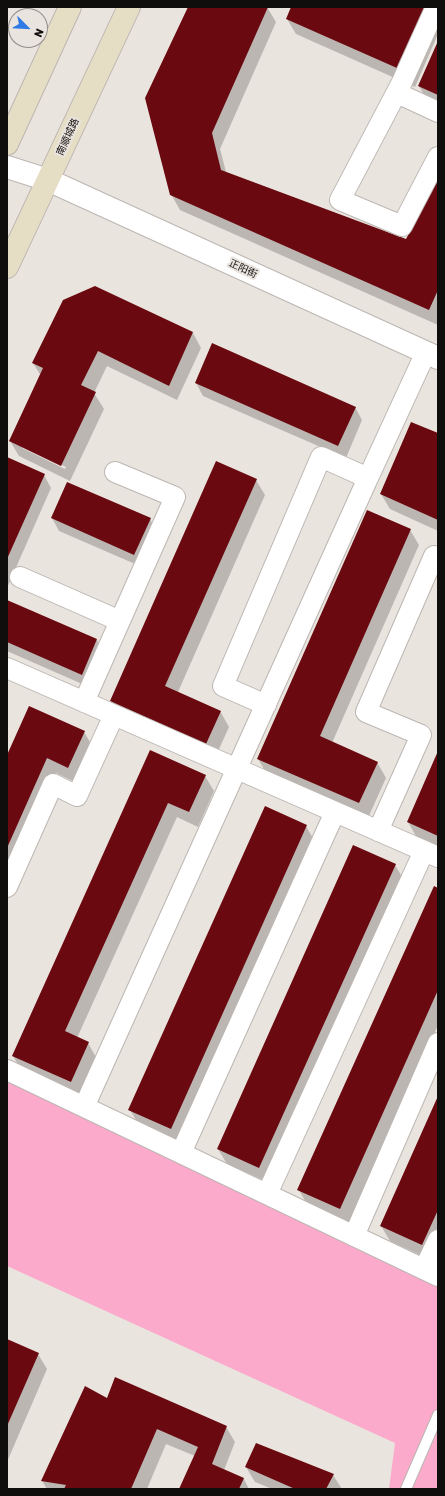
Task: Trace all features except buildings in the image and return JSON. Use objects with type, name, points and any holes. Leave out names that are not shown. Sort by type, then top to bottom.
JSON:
[{"type":"main road","points":[[7,144],[70,7]]},
{"type":"main road","name":"南顺城路","points":[[7,267],[129,7]]},
{"type":"street","points":[[436,7],[397,93],[438,112]]},
{"type":"street","points":[[401,84],[340,200],[402,226],[438,157]]},
{"type":"street","name":"正阳街","points":[[7,166],[48,180],[432,355]]},
{"type":"street","points":[[84,1107],[368,478],[432,355]]},
{"type":"street","points":[[266,705],[223,686],[320,457],[368,478]]},
{"type":"street","points":[[84,702],[175,497],[115,472]]},
{"type":"street","points":[[378,831],[421,735],[366,712],[434,556]]},
{"type":"street","points":[[20,577],[120,621]]},
{"type":"street","points":[[7,668],[431,854],[267,1194]]},
{"type":"street","points":[[7,887],[53,784],[77,796],[114,715]]},
{"type":"street","points":[[181,1153],[335,812]]},
{"type":"street","points":[[354,1236],[438,1043]]},
{"type":"street","points":[[7,1070],[431,1273],[438,1240]]},
{"type":"lane","points":[[406,1489],[438,1415]]},
{"type":"shaded area","points":[[7,1070],[438,1276],[438,1489],[389,1489],[395,1443],[7,1266]]}]
